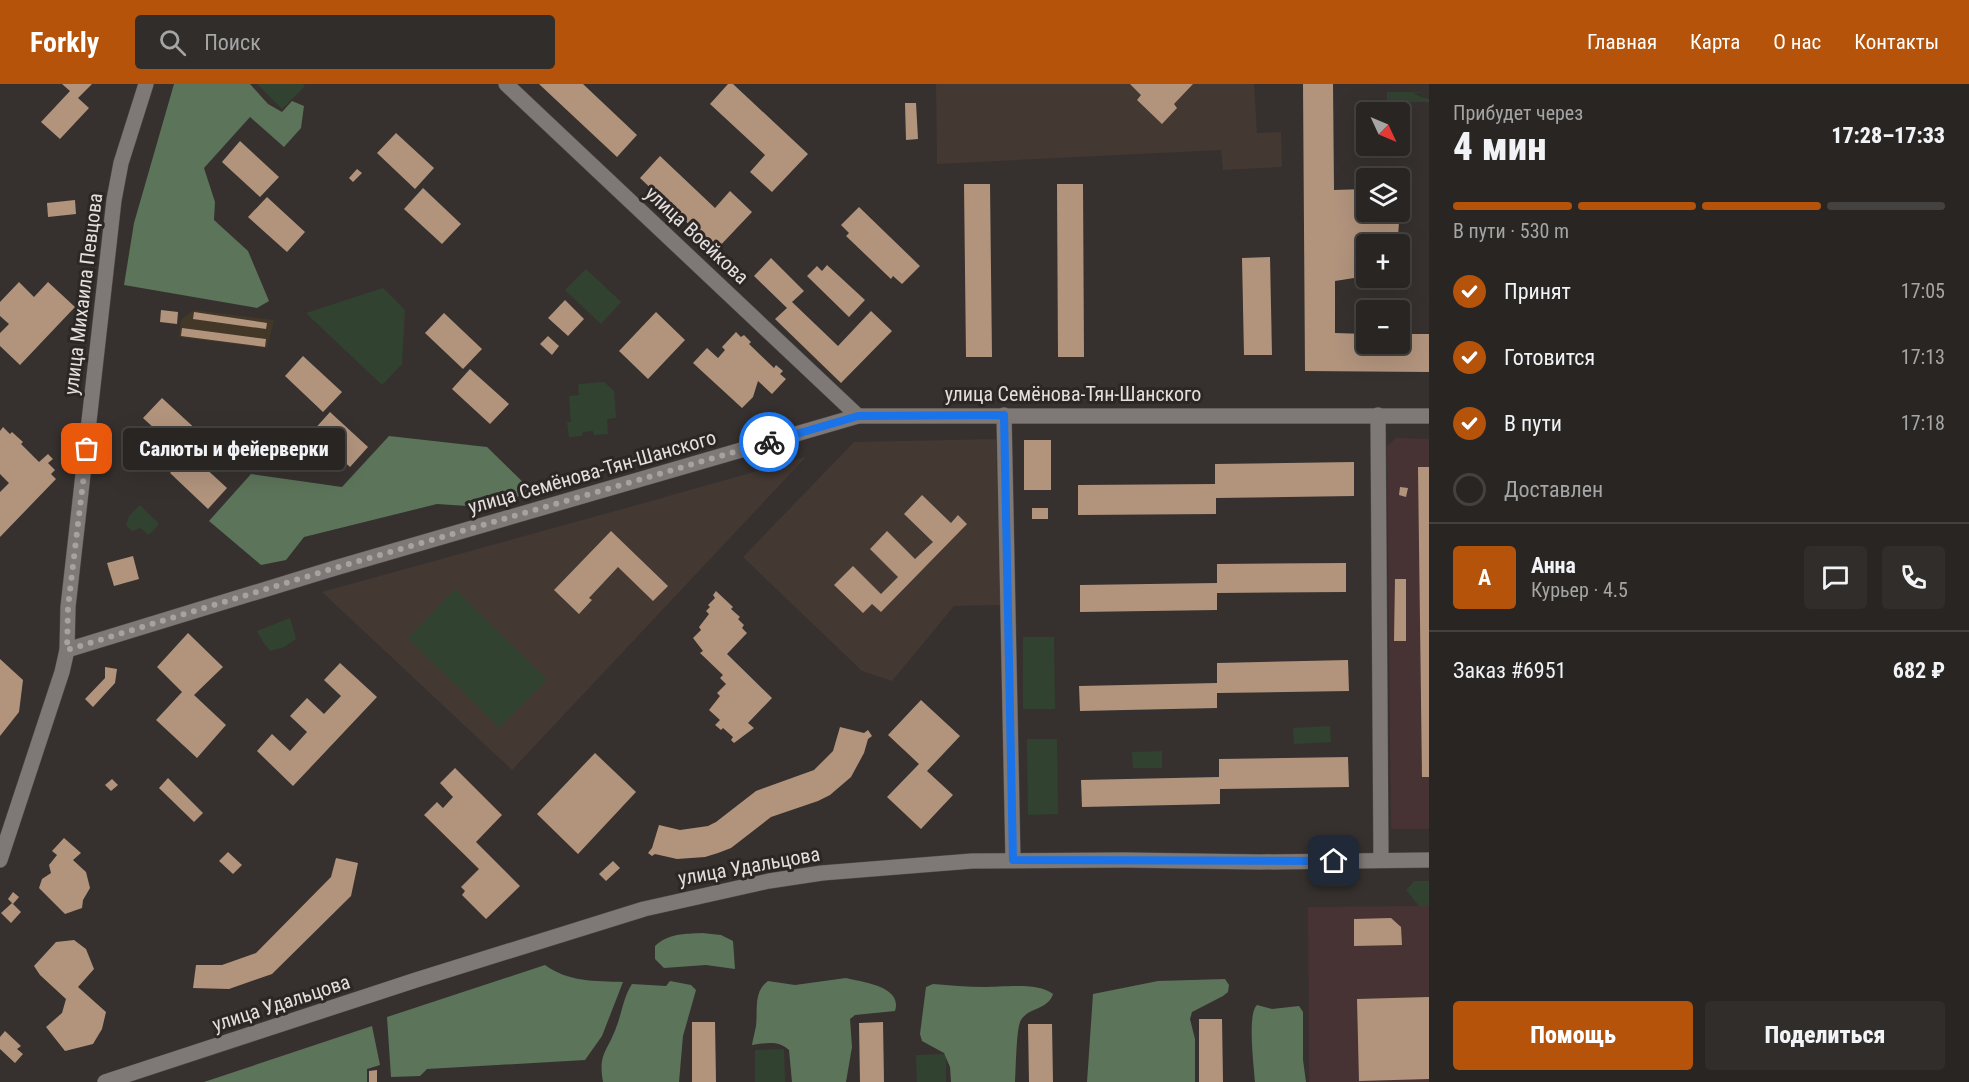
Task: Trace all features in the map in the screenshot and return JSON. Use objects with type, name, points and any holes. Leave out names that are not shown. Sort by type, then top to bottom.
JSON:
[{"type":"street","name":"улица Михаила Певцова","points":[[0,861],[62,672],[67,650],[68,607],[114,200],[121,163],[146,84]]},
{"type":"street","name":"улица Воейкова","points":[[506,84],[858,416]]},
{"type":"street","points":[[1004,415],[1013,860]]},
{"type":"street","points":[[1378,415],[1381,860]]},
{"type":"street","name":"улица Семёнова-Тян-Шанского","points":[[67,650],[335,568],[858,416],[1429,416]]},
{"type":"street","name":"улица Удальцова","points":[[105,1082],[416,980],[644,909],[695,896],[822,873],[1013,860],[1260,862],[1429,860]]},
{"type":"shaded area","points":[[936,84],[1254,84],[1257,133],[1281,132],[1282,167],[1223,170],[1221,150],[937,164]]},
{"type":"shaded area","points":[[194,310],[274,320],[267,348],[179,337],[181,320]]},
{"type":"shaded area","points":[[1396,438],[1429,439],[1429,829],[1391,829],[1387,446]]},
{"type":"shaded area","points":[[996,439],[1000,605],[954,606],[892,681],[862,671],[743,557],[854,442]]},
{"type":"shaded area","points":[[806,457],[512,770],[322,592],[626,508]]},
{"type":"shaded area","points":[[1429,906],[1429,1082],[1309,1082],[1308,907]]},
{"type":"green space","points":[[174,84],[250,84],[268,104],[282,112],[292,101],[304,106],[301,128],[284,147],[250,117],[204,168],[215,202],[214,220],[248,251],[269,301],[257,308],[124,285],[134,223]]},
{"type":"green space","points":[[257,84],[303,84],[305,86],[282,109]]},
{"type":"green space","points":[[1387,92],[1429,92],[1413,93],[1429,99],[1429,102],[1387,102]]},
{"type":"green space","points":[[586,269],[621,302],[601,324],[565,290]]},
{"type":"green space","points":[[383,288],[405,310],[402,364],[382,385],[306,313]]},
{"type":"green space","points":[[604,382],[614,391],[616,418],[607,419],[608,434],[594,435],[593,431],[583,432],[582,436],[569,437],[567,422],[571,422],[569,396],[579,395],[578,384]]},
{"type":"green space","points":[[389,436],[487,447],[531,490],[517,497],[483,507],[437,504],[304,537],[286,560],[261,565],[209,521],[251,474],[342,487]]},
{"type":"green space","points":[[140,505],[159,524],[149,535],[140,528],[132,531],[126,525],[129,516]]},
{"type":"green space","points":[[455,589],[547,680],[499,728],[408,638]]},
{"type":"green space","points":[[290,618],[296,639],[284,647],[270,651],[257,631]]},
{"type":"green space","points":[[1023,637],[1054,637],[1055,709],[1023,709]]},
{"type":"green space","points":[[1330,726],[1331,742],[1294,744],[1293,728]]},
{"type":"green space","points":[[1027,739],[1057,739],[1058,814],[1028,815]]},
{"type":"green space","points":[[1162,751],[1162,768],[1133,768],[1132,752]]},
{"type":"green space","points":[[1414,881],[1429,881],[1429,906],[1419,906],[1406,890]]},
{"type":"green space","points":[[702,933],[721,935],[733,941],[735,969],[706,965],[664,968],[655,959],[655,946],[660,942],[677,935]]},
{"type":"green space","points":[[545,965],[572,978],[623,982],[602,1036],[585,1060],[427,1069],[420,1076],[391,1077],[387,1017]]},
{"type":"green space","points":[[846,978],[871,984],[887,991],[896,1003],[895,1011],[855,1015],[850,1019],[852,1047],[846,1082],[792,1082],[789,1050],[776,1043],[752,1045],[760,990],[768,981],[795,985]]},
{"type":"green space","points":[[1225,979],[1229,985],[1228,992],[1192,1012],[1190,1019],[1195,1039],[1195,1082],[1087,1082],[1093,994],[1158,981]]},
{"type":"green space","points":[[670,981],[691,985],[696,990],[683,1036],[679,1082],[603,1082],[604,1054],[632,984],[666,986]]},
{"type":"green space","points":[[933,984],[1030,987],[1047,990],[1053,994],[1047,1003],[1024,1016],[1019,1024],[1015,1082],[951,1082],[950,1067],[944,1053],[922,1041],[920,1034],[926,987]]},
{"type":"green space","points":[[1257,1005],[1272,1009],[1299,1006],[1303,1012],[1303,1060],[1306,1082],[1255,1082],[1252,1019]]},
{"type":"green space","points":[[372,1026],[380,1065],[367,1069],[367,1082],[204,1082]]},
{"type":"green space","points":[[784,1049],[785,1082],[755,1082],[755,1050]]},
{"type":"green space","points":[[946,1054],[946,1082],[917,1082],[916,1055]]},
{"type":"building","points":[[62,84],[92,84],[78,98],[89,108],[60,139],[41,122],[70,91]]},
{"type":"building","points":[[539,84],[583,84],[637,135],[617,157]]},
{"type":"building","points":[[728,84],[733,84],[808,154],[772,192],[750,172],[765,155],[710,104]]},
{"type":"building","points":[[1130,84],[1193,84],[1174,104],[1177,108],[1162,124],[1137,100],[1141,95]]},
{"type":"building","points":[[1303,84],[1333,84],[1334,190],[1356,189],[1356,222],[1399,222],[1398,234],[1356,234],[1356,277],[1335,281],[1335,333],[1356,334],[1356,354],[1410,354],[1410,334],[1429,334],[1429,372],[1305,371]]},
{"type":"building","points":[[905,103],[916,103],[918,139],[906,140]]},
{"type":"building","points":[[396,133],[434,168],[415,189],[377,153]]},
{"type":"building","points":[[240,141],[279,177],[260,197],[222,162]]},
{"type":"building","points":[[660,156],[715,208],[730,191],[752,212],[716,250],[640,178]]},
{"type":"building","points":[[357,169],[362,173],[353,182],[349,178]]},
{"type":"building","points":[[964,184],[990,184],[992,357],[966,357]]},
{"type":"building","points":[[1057,184],[1083,184],[1084,357],[1058,357]]},
{"type":"building","points":[[423,188],[461,224],[442,244],[404,209]]},
{"type":"building","points":[[267,197],[305,232],[287,252],[248,217]]},
{"type":"building","points":[[75,200],[76,214],[48,217],[47,203]]},
{"type":"building","points":[[859,207],[920,266],[902,284],[893,276],[891,279],[846,236],[849,233],[841,225]]},
{"type":"building","points":[[1270,257],[1272,355],[1244,355],[1242,258]]},
{"type":"building","points":[[771,258],[804,291],[792,302],[838,346],[871,311],[892,331],[841,383],[775,319],[787,308],[754,276]]},
{"type":"building","points":[[827,265],[865,300],[849,317],[807,276],[817,266],[822,271]]},
{"type":"building","points":[[19,282],[34,297],[48,282],[75,307],[20,365],[0,346],[0,333],[9,324],[0,316],[0,302]]},
{"type":"building","points":[[565,300],[584,319],[568,336],[548,318]]},
{"type":"building","points":[[161,310],[178,312],[177,324],[160,322]]},
{"type":"building","points":[[194,312],[267,323],[266,329],[193,319]]},
{"type":"building","points":[[656,312],[685,340],[648,379],[619,351]]},
{"type":"building","points":[[444,313],[482,349],[463,369],[425,333]]},
{"type":"building","points":[[182,328],[266,339],[265,347],[181,336]]},
{"type":"building","points":[[736,332],[741,337],[744,335],[751,342],[749,344],[774,368],[776,365],[783,371],[780,374],[786,379],[772,394],[758,381],[753,397],[742,408],[693,363],[707,348],[718,358],[725,350],[722,347]]},
{"type":"building","points":[[548,336],[559,346],[552,355],[540,344]]},
{"type":"building","points":[[303,356],[342,392],[323,412],[285,376]]},
{"type":"building","points":[[470,369],[509,404],[490,424],[452,389]]},
{"type":"building","points":[[162,398],[200,433],[181,453],[143,418]]},
{"type":"building","points":[[330,412],[368,447],[350,467],[312,432]]},
{"type":"building","points":[[3,427],[23,442],[21,444],[39,462],[48,454],[53,459],[48,463],[55,470],[51,474],[56,479],[0,537],[0,492],[9,483],[0,474],[0,431]]},
{"type":"building","points":[[1024,440],[1051,440],[1051,490],[1024,490]]},
{"type":"building","points":[[189,453],[227,488],[208,509],[170,473]]},
{"type":"building","points":[[1354,462],[1354,496],[1216,498],[1216,514],[1078,515],[1078,485],[1215,484],[1215,464]]},
{"type":"building","points":[[1418,467],[1429,467],[1429,777],[1422,777]]},
{"type":"building","points":[[1400,487],[1408,488],[1406,497],[1399,495]]},
{"type":"building","points":[[922,495],[951,523],[958,515],[967,524],[881,612],[872,604],[863,613],[834,585],[853,566],[881,594],[898,577],[870,549],[887,531],[915,559],[933,542],[904,514]]},
{"type":"building","points":[[1032,508],[1048,508],[1048,519],[1032,519]]},
{"type":"building","points":[[611,531],[668,586],[653,601],[618,567],[589,598],[592,600],[579,614],[554,590]]},
{"type":"building","points":[[133,556],[139,579],[114,586],[107,563]]},
{"type":"building","points":[[1346,563],[1346,592],[1217,593],[1217,610],[1080,612],[1080,585],[1217,583],[1217,564]]},
{"type":"building","points":[[1395,579],[1406,579],[1406,641],[1394,641]]},
{"type":"building","points":[[716,591],[733,607],[731,609],[740,617],[738,619],[744,625],[742,628],[747,633],[727,654],[772,698],[748,723],[754,728],[734,743],[731,740],[733,737],[723,728],[721,730],[715,725],[720,720],[709,710],[720,696],[717,693],[726,684],[720,678],[723,675],[700,653],[703,651],[693,638],[701,630],[699,627],[709,614],[706,611],[715,598],[713,595]]},
{"type":"building","points":[[188,633],[223,667],[194,695],[226,725],[197,758],[156,720],[182,692],[157,667]]},
{"type":"building","points":[[0,659],[23,680],[19,712],[0,736]]},
{"type":"building","points":[[1348,660],[1349,691],[1217,693],[1217,708],[1080,711],[1079,686],[1217,683],[1217,663]]},
{"type":"building","points":[[340,663],[377,697],[293,786],[257,751],[272,734],[290,751],[307,732],[290,716],[307,698],[324,714],[341,696],[324,680]]},
{"type":"building","points":[[105,667],[117,669],[115,683],[93,707],[85,699],[105,678]]},
{"type":"building","points":[[921,700],[960,736],[927,771],[953,795],[921,829],[887,797],[919,764],[888,735]]},
{"type":"building","points":[[840,727],[864,733],[868,730],[872,736],[868,739],[864,753],[851,777],[830,795],[771,817],[731,848],[718,853],[705,857],[677,859],[655,854],[652,856],[648,853],[652,848],[659,825],[680,830],[708,826],[756,791],[814,770],[833,751]]},
{"type":"building","points":[[595,753],[636,792],[578,854],[537,814]]},
{"type":"building","points":[[1348,757],[1349,787],[1220,789],[1220,804],[1082,807],[1081,780],[1219,777],[1219,759]]},
{"type":"building","points":[[455,768],[502,815],[476,842],[520,886],[486,919],[462,895],[465,891],[461,887],[479,869],[424,815],[437,802],[443,808],[453,797],[440,783]]},
{"type":"building","points":[[168,778],[203,813],[194,822],[159,788]]},
{"type":"building","points":[[112,779],[118,785],[111,791],[105,785]]},
{"type":"building","points":[[64,838],[81,853],[73,860],[86,872],[90,888],[83,900],[82,908],[65,914],[39,888],[42,879],[51,873],[49,865],[57,855],[52,851]]},
{"type":"building","points":[[228,852],[242,865],[233,874],[219,861]]},
{"type":"building","points":[[336,858],[358,863],[351,896],[272,974],[229,989],[193,988],[196,965],[222,965],[256,953],[331,877]]},
{"type":"building","points":[[613,861],[620,868],[606,881],[599,874]]},
{"type":"building","points":[[13,892],[19,897],[13,904],[8,899]]},
{"type":"building","points":[[12,903],[21,912],[11,923],[1,913]]},
{"type":"building","points":[[1391,918],[1401,927],[1402,945],[1354,946],[1354,919]]},
{"type":"building","points":[[74,940],[86,949],[94,969],[78,987],[106,1012],[102,1029],[93,1044],[65,1051],[46,1027],[62,1013],[66,999],[40,975],[34,966],[56,942]]},
{"type":"building","points":[[1429,997],[1429,1079],[1359,1081],[1357,999]]},
{"type":"building","points":[[1199,1019],[1222,1019],[1223,1082],[1199,1082]]},
{"type":"building","points":[[692,1022],[715,1022],[716,1082],[692,1082]]},
{"type":"building","points":[[883,1022],[884,1082],[860,1082],[859,1023]]},
{"type":"building","points":[[1028,1024],[1052,1024],[1053,1082],[1029,1082]]},
{"type":"building","points":[[5,1031],[21,1046],[17,1049],[23,1054],[15,1063],[0,1049],[0,1037]]},
{"type":"building","points":[[377,1070],[377,1082],[369,1082],[369,1071]]},
{"type":"way so far","points":[[87,449],[68,607],[67,650],[335,568],[769,442]]},
{"type":"place","name":"Салюты и фейерверки","points":[[87,449]]},
{"type":"route","points":[[769,442],[858,416],[1004,415],[1013,860],[1334,861]]}]
